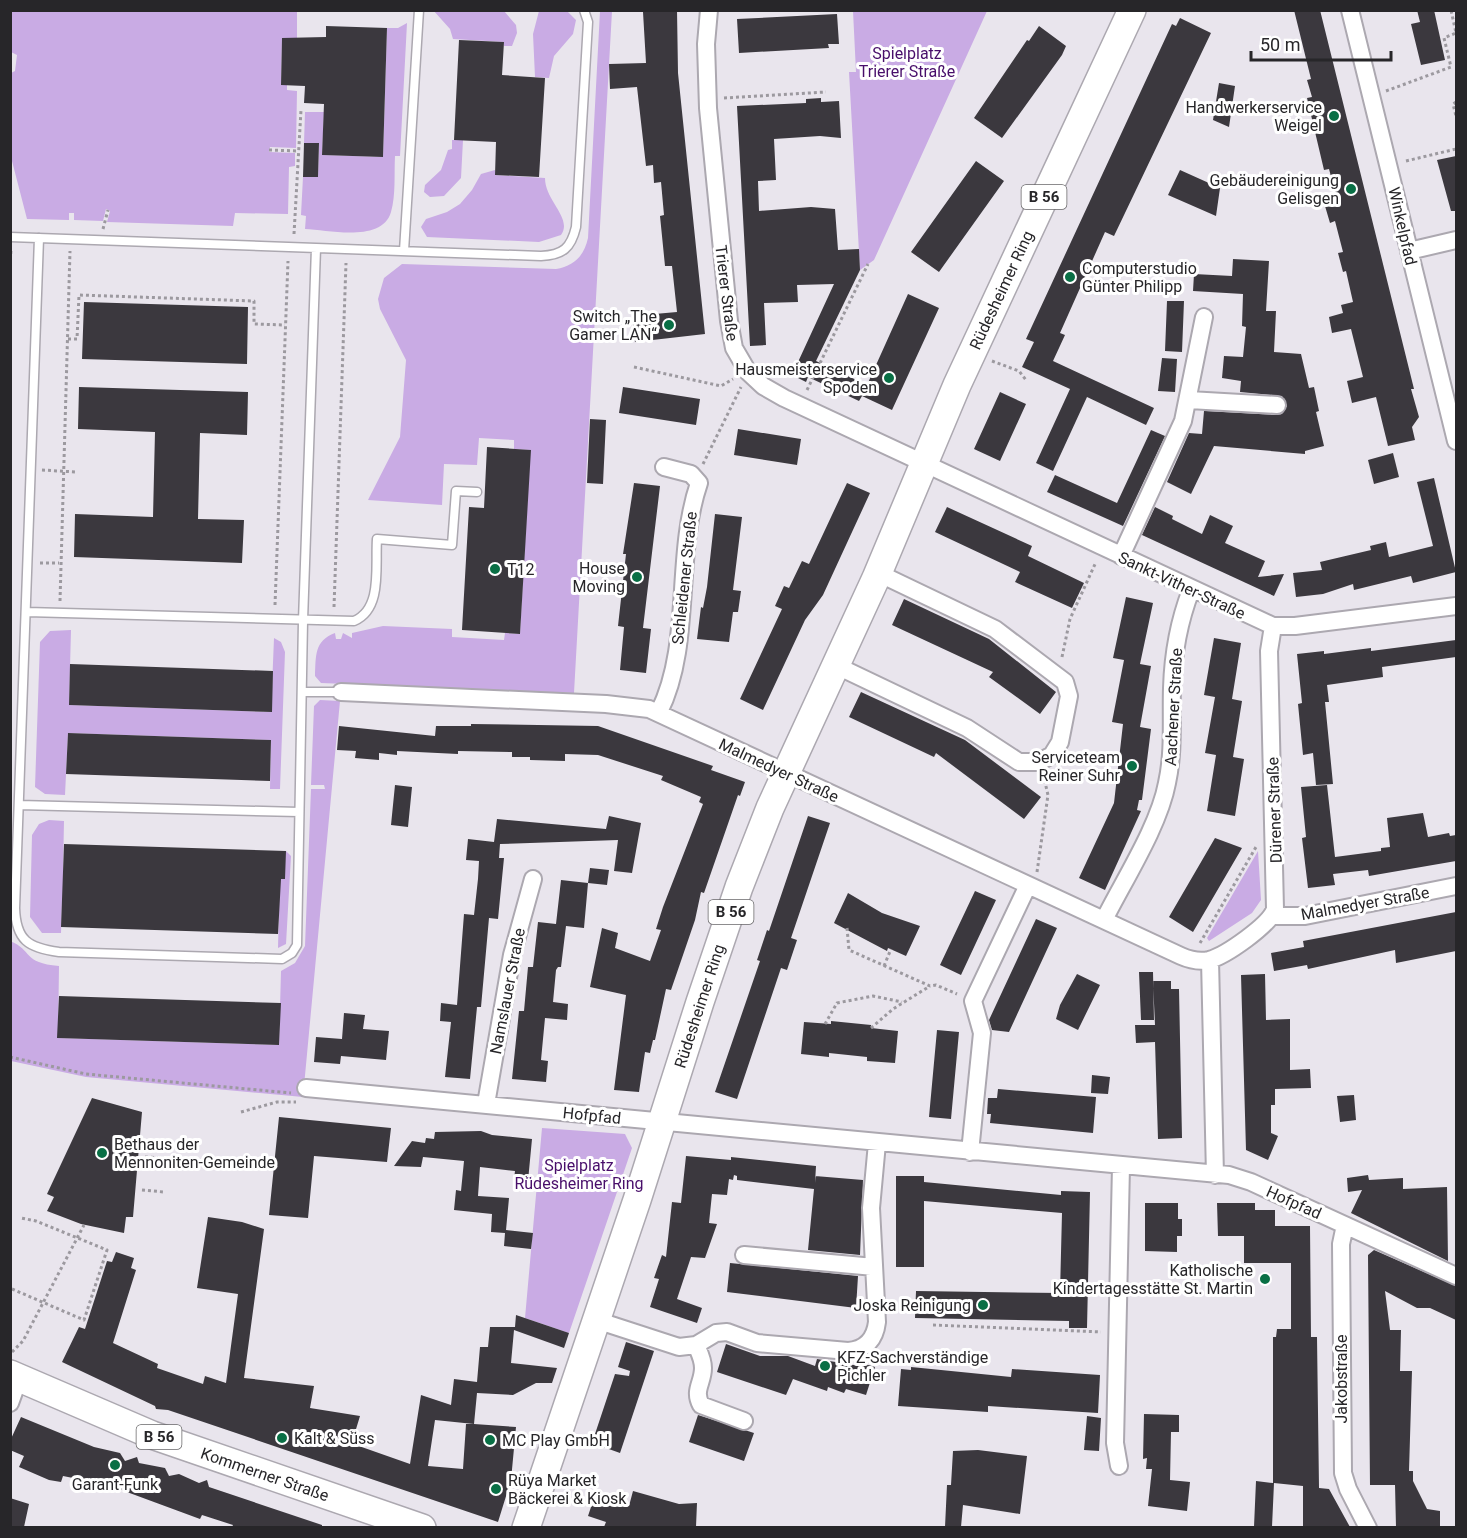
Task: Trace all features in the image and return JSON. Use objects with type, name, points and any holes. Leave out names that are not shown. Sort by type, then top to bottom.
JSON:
[{"type":"main road","name":"Rüdesheimer Ring","points":[[526,1527],[597,1320],[739,887],[785,772],[878,573],[972,354],[1132,10]]},
{"type":"main road","name":"Kommerner Straße","points":[[13,1377],[152,1435],[422,1527]]},
{"type":"street","name":"Trierer Straße","points":[[709,10],[707,99],[731,336],[738,358],[748,372],[772,392],[924,465]]},
{"type":"street","name":"Winkelpfad","points":[[1350,10],[1456,441]]},
{"type":"street","points":[[1409,251],[1456,240]]},
{"type":"street","points":[[1121,556],[1176,440],[1189,399],[1204,317]]},
{"type":"street","points":[[1189,399],[1277,405]]},
{"type":"street","name":"Sankt-Vither-Straße","points":[[924,465],[1273,626],[1295,626],[1456,606]]},
{"type":"street","points":[[664,467],[691,474]]},
{"type":"street","name":"Schleidener Straße","points":[[659,712],[673,677],[690,513],[699,483],[691,474]]},
{"type":"street","points":[[835,666],[967,728],[1019,762],[1039,762],[1052,755],[1060,742],[1070,696],[1069,689],[1059,677],[978,619],[878,573]]},
{"type":"street","name":"Aachener Straße","points":[[1104,920],[1156,818],[1167,785],[1172,749],[1172,686],[1176,642],[1191,590]]},
{"type":"street","name":"Dürener Straße","points":[[1273,626],[1269,651],[1277,898],[1273,916]]},
{"type":"street","name":"Malmedyer Straße","points":[[341,692],[606,704],[640,707],[659,712],[1190,960]]},
{"type":"street","name":"Namslauer Straße","points":[[486,1104],[509,965],[533,879]]},
{"type":"street","points":[[970,1152],[982,1033],[973,1001],[1028,885]]},
{"type":"street","name":"Malmedyer Straße","points":[[1273,916],[1305,916],[1456,886]]},
{"type":"street","points":[[1190,960],[1210,960],[1264,925],[1273,916]]},
{"type":"street","points":[[1210,960],[1215,1175]]},
{"type":"street","name":"Hofpfad","points":[[306,1088],[1237,1177],[1456,1276]]},
{"type":"street","points":[[597,1320],[679,1347],[696,1345],[716,1333],[727,1332],[757,1343],[848,1351],[861,1350],[875,1335],[877,1322],[871,1208],[877,1143]]},
{"type":"street","points":[[1119,1466],[1115,1443],[1121,1166]]},
{"type":"street","name":"Jakobstraße","points":[[1345,1225],[1341,1244],[1343,1473],[1348,1489],[1368,1527]]},
{"type":"street","points":[[744,1255],[874,1267]]},
{"type":"street","points":[[696,1345],[702,1359],[703,1371],[696,1392],[701,1405],[744,1421]]},
{"type":"lane","points":[[404,251],[419,10]]},
{"type":"lane","points":[[10,237],[550,256],[565,251],[576,227],[588,22],[584,10]]},
{"type":"lane","points":[[39,238],[14,928],[29,944],[59,952],[286,957],[297,945],[303,621],[316,248]]},
{"type":"lane","points":[[27,612],[354,621],[363,617],[374,603],[376,539],[452,545],[456,491],[477,492]]},
{"type":"lane","points":[[302,692],[341,692]]},
{"type":"lane","points":[[19,805],[299,812]]},
{"type":"path","points":[[1372,95],[1451,67],[1444,38],[1456,33],[1451,10]]},
{"type":"path","points":[[707,99],[826,92]]},
{"type":"path","points":[[1456,102],[1453,104],[1456,116]]},
{"type":"path","points":[[274,619],[285,325],[301,110]]},
{"type":"path","points":[[1389,165],[1456,149]]},
{"type":"path","points":[[269,150],[299,151]]},
{"type":"path","points":[[101,240],[108,210]]},
{"type":"path","points":[[60,612],[59,563],[70,239]]},
{"type":"path","points":[[333,622],[346,249]]},
{"type":"path","points":[[800,405],[868,264]]},
{"type":"path","points":[[67,339],[77,339],[79,295],[254,301],[254,324],[285,325]]},
{"type":"path","points":[[972,354],[1019,371],[1026,380]]},
{"type":"path","points":[[634,367],[721,386],[748,372]]},
{"type":"path","points":[[691,474],[704,463],[748,372]]},
{"type":"path","points":[[1059,677],[1070,619],[1102,548]]},
{"type":"path","points":[[1028,885],[1038,871],[1048,795],[1039,762]]},
{"type":"path","points":[[1190,960],[1275,819]]},
{"type":"path","points":[[847,928],[849,950],[930,986]]},
{"type":"path","points":[[884,966],[891,949]]},
{"type":"path","points":[[871,1028],[902,1002],[930,986],[936,985],[973,1001]]},
{"type":"path","points":[[825,1024],[837,1003],[873,996],[902,1002]]},
{"type":"path","points":[[10,1057],[86,1074],[303,1094],[306,1088]]},
{"type":"path","points":[[241,1112],[277,1102],[305,1103],[331,1090]]},
{"type":"path","points":[[145,1156],[167,1158]]},
{"type":"path","points":[[142,1190],[164,1192]]},
{"type":"path","points":[[12,1289],[84,1320],[107,1250],[36,1221],[21,1218]]},
{"type":"path","points":[[13,1377],[23,1341],[42,1301],[84,1225]]},
{"type":"path","points":[[933,1325],[1118,1333]]},
{"type":"green space","points":[[433,10],[504,11],[516,25],[517,33],[512,46],[504,46],[504,42],[453,39],[450,29]]},
{"type":"green space","points":[[10,11],[297,11],[297,39],[282,38],[281,84],[287,85],[287,90],[297,91],[296,148],[270,147],[269,152],[295,153],[295,166],[289,167],[288,214],[235,213],[233,226],[107,222],[110,211],[106,209],[103,221],[74,220],[74,213],[69,213],[69,220],[27,219],[12,161],[11,73],[15,71],[17,55],[11,52]]},
{"type":"green space","points":[[539,11],[567,11],[576,20],[573,34],[554,56],[549,78],[535,77],[533,34]]},
{"type":"green space","points":[[600,11],[612,11],[574,693],[321,683],[315,676],[318,650],[323,640],[335,633],[336,639],[341,639],[343,633],[352,638],[352,633],[383,626],[452,629],[452,637],[504,640],[505,633],[520,634],[530,450],[514,449],[514,440],[479,438],[477,465],[444,464],[442,505],[368,500],[400,437],[406,360],[380,309],[378,299],[384,278],[402,264],[556,269],[573,263],[581,255],[588,238]]},
{"type":"green space","name":"Spielplatz Trierer Straße","points":[[853,11],[987,11],[874,260],[860,270],[849,72],[856,72]]},
{"type":"green space","points":[[407,23],[400,156],[395,156],[391,212],[386,222],[366,231],[354,233],[305,229],[306,216],[301,215],[303,177],[318,177],[319,143],[304,143],[305,112],[324,112],[322,155],[383,157],[387,28],[398,28]]},
{"type":"green space","points":[[452,140],[463,140],[461,178],[444,196],[430,197],[424,192],[425,185],[441,170],[448,150],[452,149]]},
{"type":"green space","points":[[495,170],[495,175],[545,178],[549,194],[564,222],[561,235],[539,242],[427,237],[421,227],[426,219],[447,212],[460,204],[472,190],[481,174]]},
{"type":"green space","points":[[71,630],[69,705],[271,712],[274,638],[281,642],[285,652],[280,789],[270,789],[271,740],[68,733],[65,795],[45,794],[35,787],[40,642],[50,631]]},
{"type":"green space","points":[[320,700],[340,701],[303,1097],[86,1077],[11,1061],[10,941],[22,948],[33,959],[59,966],[58,1038],[279,1045],[281,971],[295,963],[305,946],[311,789],[325,789],[324,785],[311,785],[314,706]]},
{"type":"green space","points":[[49,820],[64,821],[63,871],[286,851],[291,856],[286,944],[278,948],[279,906],[62,899],[61,933],[42,933],[30,917],[32,835],[39,824]]},
{"type":"green space","points":[[1258,851],[1261,900],[1252,913],[1209,941],[1207,938]]},
{"type":"green space","name":"Spielplatz Rüdesheimer Ring","points":[[542,1128],[625,1134],[632,1148],[569,1333],[525,1318]]},
{"type":"building","points":[[677,10],[678,73],[705,334],[635,342],[632,316],[677,312],[672,266],[665,266],[660,216],[664,215],[661,182],[654,183],[653,165],[646,166],[637,87],[610,89],[609,64],[646,63],[643,12]]},
{"type":"building","points":[[1294,10],[1320,10],[1414,389],[1411,389],[1419,417],[1412,427],[1415,440],[1388,446],[1376,397],[1352,403],[1347,381],[1363,377],[1351,329],[1332,333],[1329,317],[1343,313],[1341,305],[1353,302],[1346,271],[1343,272],[1338,253],[1343,252],[1335,221],[1330,223],[1325,206],[1338,203],[1329,169],[1324,170],[1307,98],[1312,97],[1307,80],[1311,79]]},
{"type":"building","points":[[1417,10],[1434,10],[1445,60],[1421,65],[1411,24],[1420,22]]},
{"type":"building","points":[[837,14],[839,44],[828,44],[829,48],[739,53],[737,19]]},
{"type":"building","points":[[1180,18],[1211,33],[1114,236],[1105,232],[1060,333],[1065,335],[1053,361],[1154,408],[1146,425],[1087,397],[1053,471],[1036,463],[1070,389],[1022,367],[1034,342],[1026,339],[1172,24],[1176,26]]},
{"type":"building","points":[[326,26],[387,28],[383,157],[322,155],[324,104],[304,103],[305,86],[281,85],[282,38],[326,37]]},
{"type":"building","points":[[1039,26],[1066,46],[1062,55],[1002,138],[974,118]]},
{"type":"building","points":[[459,40],[504,42],[502,75],[545,78],[539,177],[495,175],[496,142],[454,140]]},
{"type":"building","points":[[1219,83],[1235,86],[1229,127],[1213,120]]},
{"type":"building","points":[[821,98],[821,102],[839,101],[841,138],[820,136],[774,139],[776,180],[758,181],[759,211],[811,207],[835,209],[838,250],[859,249],[860,270],[816,361],[867,385],[908,294],[939,308],[892,410],[862,396],[859,401],[808,377],[806,382],[792,375],[834,284],[797,285],[798,302],[764,303],[766,345],[750,346],[737,106],[806,103],[806,99]]},
{"type":"building","points":[[304,143],[319,143],[318,177],[303,177]]},
{"type":"building","points":[[1456,156],[1456,211],[1451,211],[1437,160]]},
{"type":"building","points":[[976,161],[1004,181],[939,272],[911,252]]},
{"type":"building","points":[[1180,170],[1220,188],[1216,216],[1168,195]]},
{"type":"building","points":[[1233,259],[1269,261],[1266,311],[1276,311],[1274,352],[1301,354],[1309,388],[1314,387],[1319,411],[1316,412],[1324,446],[1305,451],[1305,454],[1214,446],[1191,494],[1167,482],[1189,433],[1202,434],[1204,411],[1276,415],[1282,414],[1287,406],[1282,396],[1240,392],[1241,381],[1222,378],[1224,356],[1243,357],[1246,327],[1242,326],[1243,294],[1193,291],[1194,274],[1232,276]]},
{"type":"building","points":[[1167,301],[1184,301],[1182,352],[1165,351]]},
{"type":"building","points":[[84,302],[248,307],[247,364],[82,359]]},
{"type":"building","points":[[1162,358],[1177,359],[1175,392],[1158,391]]},
{"type":"building","points":[[79,387],[248,392],[247,435],[200,433],[198,519],[244,520],[242,563],[74,557],[75,514],[153,517],[155,432],[78,429]]},
{"type":"building","points":[[623,387],[700,399],[696,425],[619,413]]},
{"type":"building","points":[[1000,392],[1026,404],[1000,461],[974,449]]},
{"type":"building","points":[[590,419],[606,420],[603,484],[587,483]]},
{"type":"building","points":[[738,429],[801,439],[797,465],[734,455]]},
{"type":"building","points":[[1151,430],[1165,436],[1123,526],[1047,492],[1055,475],[1117,503]]},
{"type":"building","name":"T12","points":[[487,447],[531,450],[520,634],[462,630],[469,507],[484,508]]},
{"type":"building","points":[[1393,453],[1399,477],[1374,484],[1368,460]]},
{"type":"building","points":[[1434,478],[1456,572],[1413,583],[1411,576],[1354,590],[1353,584],[1323,594],[1296,597],[1293,573],[1322,570],[1320,562],[1371,550],[1370,546],[1386,542],[1389,557],[1433,546],[1417,482]]},
{"type":"building","points":[[634,483],[660,486],[643,628],[651,629],[646,673],[620,670],[624,627],[618,626],[626,554],[623,554]]},
{"type":"building","points":[[847,483],[870,493],[823,595],[805,620],[763,710],[740,699],[782,609],[775,606],[784,586],[789,588],[802,561],[809,564]]},
{"type":"building","points":[[947,507],[1032,546],[1028,556],[1084,583],[1072,608],[1015,582],[1020,572],[935,532]]},
{"type":"building","points":[[1155,507],[1173,516],[1172,519],[1202,534],[1210,515],[1233,526],[1225,543],[1265,561],[1258,577],[1284,574],[1274,596],[1142,535]]},
{"type":"building","points":[[715,514],[742,517],[733,590],[741,591],[738,612],[733,612],[729,642],[697,639],[701,607],[703,608],[707,587]]},
{"type":"building","points":[[1126,597],[1153,603],[1140,664],[1151,666],[1140,727],[1151,729],[1142,800],[1139,800],[1137,810],[1141,811],[1105,890],[1079,878],[1114,803],[1123,724],[1112,722],[1124,660],[1113,658]]},
{"type":"building","points":[[904,599],[989,639],[1056,692],[1040,714],[989,677],[993,672],[892,625]]},
{"type":"building","points":[[1214,638],[1241,643],[1232,699],[1242,701],[1233,757],[1244,759],[1235,816],[1207,811],[1216,755],[1205,753],[1215,697],[1204,695]]},
{"type":"building","points":[[1456,640],[1456,657],[1382,667],[1383,677],[1327,685],[1329,702],[1325,702],[1333,784],[1316,785],[1313,753],[1303,755],[1298,704],[1302,703],[1297,654],[1324,651],[1324,654],[1371,648],[1371,651]]},
{"type":"building","points":[[70,664],[273,671],[272,712],[69,705]]},
{"type":"building","points":[[861,692],[965,740],[1041,797],[1024,819],[936,753],[934,757],[849,717]]},
{"type":"building","points":[[471,724],[598,726],[713,766],[711,770],[745,782],[740,796],[738,795],[704,893],[701,892],[695,920],[671,990],[666,989],[655,1040],[653,1040],[650,1053],[645,1052],[639,1092],[614,1090],[626,995],[590,987],[602,928],[618,933],[615,948],[650,961],[661,930],[656,929],[663,907],[703,804],[699,802],[701,797],[661,780],[663,776],[598,755],[565,754],[565,761],[512,757],[512,752],[458,751],[458,754],[397,751],[397,755],[379,753],[379,760],[355,758],[356,751],[337,750],[339,726],[435,736],[436,726],[471,726]]},
{"type":"building","points":[[68,733],[271,740],[270,781],[66,774]]},
{"type":"building","points":[[395,785],[412,787],[408,827],[391,825]]},
{"type":"building","points":[[1327,785],[1335,857],[1381,851],[1381,848],[1390,847],[1387,818],[1423,813],[1428,837],[1449,833],[1450,836],[1456,835],[1456,861],[1369,876],[1368,870],[1333,874],[1335,885],[1308,888],[1302,838],[1306,837],[1301,787]]},
{"type":"building","points":[[609,816],[641,823],[632,873],[614,871],[618,840],[500,844],[499,858],[504,858],[498,919],[489,918],[481,1007],[477,1007],[470,1079],[445,1077],[451,1022],[440,1021],[441,1003],[457,1005],[464,914],[474,915],[478,879],[479,861],[466,860],[468,839],[494,842],[497,819],[606,829]]},
{"type":"building","points":[[808,816],[830,823],[791,938],[797,940],[787,970],[781,968],[737,1099],[715,1092],[760,961],[757,960],[767,930],[769,931]]},
{"type":"building","points":[[1215,838],[1242,848],[1193,932],[1169,917]]},
{"type":"building","points":[[64,844],[286,851],[285,879],[281,879],[278,934],[61,927]]},
{"type":"building","points":[[590,868],[609,870],[607,885],[588,883]]},
{"type":"building","points":[[561,880],[588,883],[584,928],[566,926],[561,967],[556,970],[553,1002],[568,1004],[567,1020],[545,1018],[541,1060],[548,1061],[546,1082],[512,1079],[519,1011],[524,1011],[528,967],[533,967],[538,922],[556,924]]},
{"type":"building","points":[[975,891],[996,900],[961,975],[940,965]]},
{"type":"building","points":[[848,893],[882,913],[920,926],[906,956],[888,948],[887,951],[834,923]]},
{"type":"building","points":[[1456,912],[1456,951],[1396,963],[1395,950],[1308,969],[1307,965],[1274,971],[1271,953],[1304,947],[1303,941]]},
{"type":"building","points":[[1036,919],[1057,928],[1009,1032],[992,1030],[989,1020]]},
{"type":"building","points":[[1139,972],[1153,972],[1154,1020],[1141,1020]]},
{"type":"building","points":[[1077,974],[1100,985],[1078,1030],[1056,1019],[1060,1005]]},
{"type":"building","points":[[1265,974],[1266,1020],[1290,1019],[1290,1070],[1310,1069],[1311,1088],[1275,1089],[1275,1105],[1271,1105],[1271,1133],[1278,1136],[1268,1160],[1246,1150],[1241,975]]},
{"type":"building","points":[[1153,981],[1171,981],[1171,989],[1179,989],[1182,1138],[1158,1139],[1155,1042],[1136,1043],[1135,1025],[1155,1025]]},
{"type":"building","points":[[59,996],[281,1003],[279,1045],[57,1038]]},
{"type":"building","points":[[344,1013],[365,1015],[363,1029],[389,1031],[386,1060],[341,1056],[340,1064],[314,1062],[316,1037],[342,1039]]},
{"type":"building","points":[[831,1021],[871,1025],[871,1028],[898,1031],[895,1063],[867,1061],[867,1057],[829,1053],[829,1057],[801,1054],[804,1022],[831,1024]]},
{"type":"building","points":[[937,1030],[959,1032],[951,1119],[929,1117]]},
{"type":"building","points":[[1092,1075],[1110,1077],[1108,1094],[1091,1093]]},
{"type":"building","points":[[998,1089],[1096,1097],[1093,1133],[990,1123],[991,1114],[987,1114],[988,1098],[997,1098]]},
{"type":"building","points":[[1354,1095],[1356,1120],[1340,1122],[1337,1096]]},
{"type":"building","name":"Bethaus der Mennoniten-Gemeinde","points":[[92,1098],[142,1112],[133,1217],[126,1217],[124,1233],[81,1224],[47,1211],[54,1197],[47,1194]]},
{"type":"building","points":[[279,1117],[391,1128],[387,1162],[314,1156],[308,1218],[269,1215]]},
{"type":"building","points":[[481,1131],[492,1135],[532,1139],[528,1181],[514,1179],[515,1171],[480,1167],[478,1196],[509,1198],[506,1230],[533,1233],[531,1249],[504,1246],[505,1233],[491,1232],[492,1214],[454,1210],[456,1190],[461,1191],[464,1161],[423,1157],[421,1167],[394,1166],[412,1141],[425,1143],[426,1138],[434,1139],[435,1132]]},
{"type":"building","points":[[686,1156],[731,1160],[731,1157],[816,1166],[815,1176],[863,1180],[860,1255],[808,1250],[814,1189],[737,1180],[737,1176],[734,1175],[733,1180],[729,1179],[727,1195],[712,1194],[709,1223],[717,1224],[705,1258],[691,1257],[677,1299],[702,1308],[697,1323],[650,1307],[659,1279],[654,1278],[662,1255],[666,1257],[672,1202],[681,1203]]},
{"type":"building","points":[[1368,1175],[1369,1180],[1403,1178],[1403,1189],[1447,1187],[1448,1261],[1351,1213],[1362,1190],[1348,1192],[1347,1178]]},
{"type":"building","points":[[896,1176],[924,1176],[924,1182],[1061,1195],[1061,1191],[1090,1192],[1087,1328],[1069,1328],[1069,1321],[915,1318],[916,1291],[1060,1293],[1062,1213],[924,1201],[924,1267],[896,1267]]},
{"type":"building","points":[[1145,1203],[1178,1203],[1178,1219],[1182,1219],[1182,1236],[1177,1236],[1177,1252],[1145,1251]]},
{"type":"building","points":[[1217,1203],[1255,1203],[1255,1210],[1275,1210],[1275,1226],[1310,1226],[1311,1337],[1317,1337],[1319,1488],[1329,1489],[1350,1527],[1303,1527],[1303,1486],[1274,1483],[1272,1527],[1254,1527],[1256,1481],[1273,1483],[1273,1337],[1276,1337],[1277,1329],[1291,1329],[1291,1263],[1244,1263],[1244,1236],[1218,1236]]},
{"type":"building","points":[[208,1217],[242,1222],[264,1229],[244,1378],[314,1386],[310,1408],[360,1416],[353,1439],[358,1441],[356,1445],[410,1464],[421,1395],[451,1405],[454,1379],[477,1382],[480,1347],[488,1347],[490,1327],[515,1327],[516,1315],[569,1333],[564,1348],[514,1330],[511,1363],[557,1368],[552,1383],[536,1383],[513,1395],[477,1393],[474,1424],[516,1427],[511,1480],[498,1522],[168,1410],[156,1409],[155,1406],[62,1362],[79,1327],[85,1329],[107,1261],[112,1262],[116,1252],[134,1258],[131,1268],[136,1270],[113,1343],[158,1364],[157,1368],[203,1384],[205,1376],[226,1383],[238,1294],[197,1288]],"holes":[[[435,1420],[474,1424],[466,1424],[463,1469],[428,1466]]]},
{"type":"building","points":[[1374,1250],[1456,1286],[1456,1320],[1430,1308],[1417,1308],[1385,1291],[1390,1330],[1401,1330],[1400,1371],[1412,1371],[1409,1471],[1413,1471],[1413,1481],[1427,1509],[1440,1511],[1440,1527],[1396,1527],[1395,1485],[1370,1485],[1368,1255]]},
{"type":"building","points":[[730,1263],[858,1276],[856,1308],[727,1292]]},
{"type":"building","points":[[626,1342],[654,1351],[620,1453],[592,1443],[615,1374],[629,1376],[630,1371],[618,1367]]},
{"type":"building","points":[[726,1344],[760,1356],[788,1356],[815,1366],[817,1359],[854,1365],[855,1361],[875,1367],[866,1395],[846,1389],[844,1393],[828,1387],[827,1391],[793,1379],[786,1395],[717,1372]]},
{"type":"building","points":[[911,1367],[1011,1377],[1012,1369],[1100,1375],[1098,1413],[988,1406],[988,1412],[898,1406],[901,1369],[911,1370]]},
{"type":"building","points":[[1144,1414],[1179,1415],[1179,1432],[1171,1432],[1170,1480],[1190,1482],[1187,1511],[1148,1506],[1152,1469],[1146,1469],[1147,1458],[1143,1459]]},
{"type":"building","points":[[698,1415],[754,1433],[744,1461],[689,1442]]},
{"type":"building","points":[[1087,1416],[1101,1418],[1099,1451],[1084,1450]]},
{"type":"building","points":[[21,1417],[94,1447],[120,1453],[125,1461],[137,1457],[139,1463],[165,1468],[169,1476],[179,1474],[199,1483],[207,1480],[209,1487],[322,1525],[322,1527],[232,1527],[233,1525],[202,1515],[200,1519],[89,1478],[88,1481],[63,1476],[61,1482],[49,1480],[19,1467],[24,1456],[10,1450],[10,1441]]},
{"type":"building","points":[[978,1450],[1027,1456],[1020,1514],[963,1505],[961,1527],[945,1527],[947,1485],[951,1485],[953,1451]]},
{"type":"building","points":[[633,1491],[679,1504],[697,1503],[696,1527],[604,1527],[606,1522],[588,1516],[595,1495],[629,1506]]},
{"type":"building","points":[[10,1498],[29,1504],[24,1527],[10,1527]]},
{"type":"place","name":"Handwerkerservice Weigel","points":[[1334,116]]},
{"type":"place","name":"Gebäudereinigung Gelisgen","points":[[1351,189]]},
{"type":"place","name":"Computerstudio Günter Philipp","points":[[1070,277]]},
{"type":"place","name":"Switch „The Gamer LAN“","points":[[669,325]]},
{"type":"place","name":"Hausmeisterservice Spoden","points":[[889,378]]},
{"type":"place","name":"T12","points":[[495,569]]},
{"type":"place","name":"House Moving","points":[[637,577]]},
{"type":"place","name":"Serviceteam Reiner Suhr","points":[[1132,766]]},
{"type":"place","name":"Bethaus der Mennoniten-Gemeinde","points":[[102,1153]]},
{"type":"place","name":"Katholische Kindertagesstätte St. Martin","points":[[1265,1279]]},
{"type":"place","name":"Joska Reinigung","points":[[983,1305]]},
{"type":"place","name":"KFZ-Sachverständige Pichler","points":[[825,1366]]},
{"type":"place","name":"Kalt & Süss","points":[[282,1438]]},
{"type":"place","name":"MC Play GmbH","points":[[490,1440]]},
{"type":"place","name":"Garant-Funk","points":[[115,1465]]},
{"type":"place","name":"Rüya Market Bäckerei & Kiosk","points":[[496,1489]]}]
